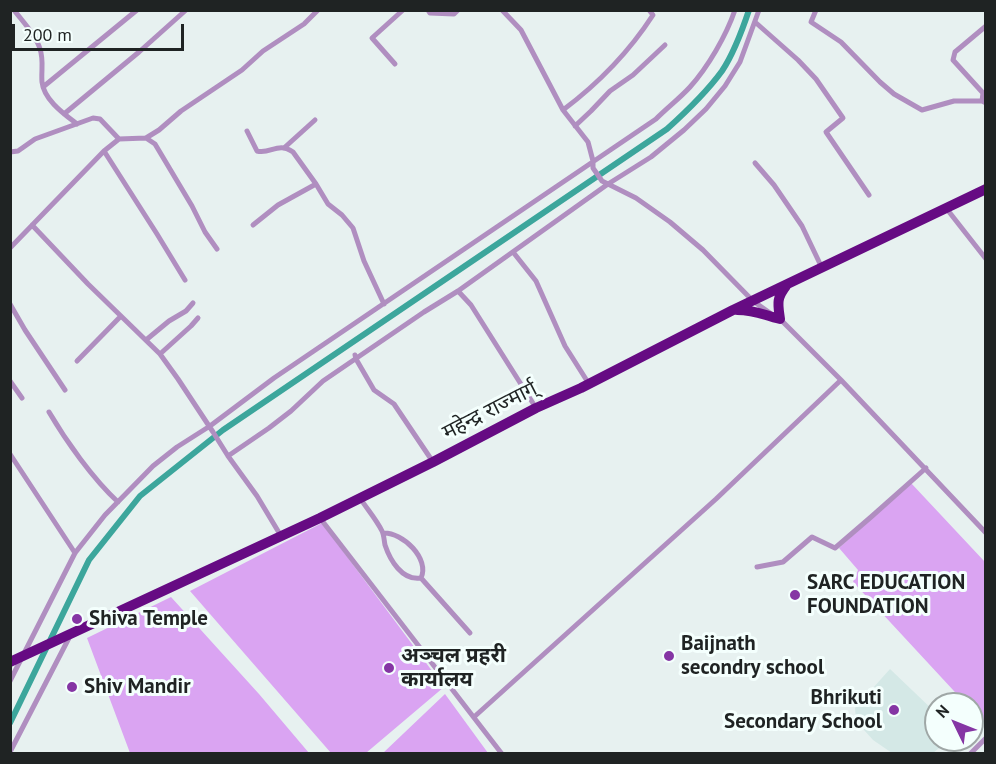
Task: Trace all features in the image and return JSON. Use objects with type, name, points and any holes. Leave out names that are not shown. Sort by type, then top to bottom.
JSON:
[{"type":"highway","name":"महेन्द्र राज्मार्ग्","points":[[10,662],[320,518],[733,310],[986,189]]},
{"type":"highway","points":[[733,310],[758,312],[780,319],[778,301],[780,293],[788,284]]},
{"type":"street","points":[[14,10],[40,48],[43,87],[49,98],[77,124]]},
{"type":"street","points":[[43,87],[137,10]]},
{"type":"street","points":[[64,114],[186,10]]},
{"type":"street","points":[[10,248],[104,151],[119,139],[146,138],[159,130],[181,111],[242,70],[263,51],[304,24],[318,10]]},
{"type":"street","points":[[395,64],[372,38],[403,10]]},
{"type":"street","points":[[428,10],[430,13],[454,14],[458,10]]},
{"type":"street","points":[[502,10],[521,30],[563,110],[588,142],[595,172],[605,182],[636,198],[670,222],[703,250],[753,301],[780,319],[926,468],[986,533]]},
{"type":"street","points":[[563,110],[587,92],[617,63],[653,15],[649,10]]},
{"type":"street","points":[[10,681],[28,653],[75,553],[105,515],[153,466],[177,447],[212,429],[274,378],[656,119],[690,86],[709,62],[735,10]]},
{"type":"street","points":[[228,456],[291,411],[322,381],[458,291],[605,182],[651,157],[684,130],[725,86],[740,62],[759,10]]},
{"type":"street","points":[[816,10],[811,22],[841,42],[894,94],[922,110],[954,101],[984,102],[983,93],[953,60],[955,52],[986,26]]},
{"type":"street","points":[[754,22],[798,60],[816,79],[843,118],[826,132],[869,195]]},
{"type":"street","points":[[575,126],[610,92],[633,75],[665,45]]},
{"type":"street","points":[[10,152],[18,151],[35,139],[97,118],[119,139]]},
{"type":"street","points":[[284,148],[315,120]]},
{"type":"street","points":[[247,131],[259,152],[280,146],[289,148],[293,152],[328,204],[342,215],[352,228],[384,304]]},
{"type":"street","points":[[146,138],[155,144],[161,153],[217,249]]},
{"type":"street","points":[[104,151],[185,280]]},
{"type":"street","points":[[755,163],[774,185],[802,226],[822,268]]},
{"type":"street","points":[[253,225],[278,205],[316,184]]},
{"type":"street","points":[[946,208],[986,259]]},
{"type":"street","points":[[33,225],[88,284],[160,354],[257,496],[281,536]]},
{"type":"street","points":[[513,252],[536,281],[566,346],[589,384]]},
{"type":"street","points":[[458,291],[471,305],[536,408]]},
{"type":"street","points":[[146,340],[169,321],[186,311],[193,303]]},
{"type":"street","points":[[10,304],[65,390]]},
{"type":"street","points":[[77,361],[121,316]]},
{"type":"street","points":[[160,354],[198,318]]},
{"type":"street","points":[[356,357],[374,390],[394,404],[433,462]]},
{"type":"street","points":[[474,717],[716,499],[841,380]]},
{"type":"street","points":[[10,381],[22,398]]},
{"type":"street","points":[[49,412],[61,432],[106,492],[118,502]]},
{"type":"street","points":[[10,454],[75,553]]},
{"type":"street","points":[[756,567],[783,562],[812,537],[835,548],[926,468]]},
{"type":"street","points":[[360,498],[384,533],[384,542],[390,560],[400,571],[415,579],[421,578]]},
{"type":"street","points":[[320,518],[502,753]]},
{"type":"street","points":[[384,533],[392,533],[411,545],[420,559],[423,570],[421,578]]},
{"type":"street","points":[[421,578],[470,633]]},
{"type":"street","points":[[10,752],[68,635]]},
{"type":"street","points":[[970,753],[986,738]]},
{"type":"shaded area","points":[[911,483],[985,562],[985,720],[984,692],[955,692],[853,582],[858,570],[839,548]]},
{"type":"shaded area","points":[[322,523],[444,687],[366,753],[331,753],[190,591]]},
{"type":"shaded area","points":[[171,597],[309,753],[130,753],[87,638]]},
{"type":"shaded area","name":"Bhrikuti Secondary School","points":[[890,669],[924,702],[924,752],[934,752],[892,753],[873,740],[856,721],[855,708]]},
{"type":"shaded area","points":[[445,694],[488,753],[383,753]]},
{"type":"waterway","points":[[10,723],[89,560],[140,496],[223,430],[667,129],[696,102],[722,71],[741,34],[749,10]]},
{"type":"place","name":"SARC EDUCATION FOUNDATION","points":[[795,595]]},
{"type":"place","name":"Shiva Temple","points":[[77,619]]},
{"type":"place","name":"Baijnath secondry school","points":[[669,656]]},
{"type":"place","name":"अञ्चल प्रहरी कार्यालय","points":[[389,668]]},
{"type":"place","name":"Shiv Mandir","points":[[72,687]]},
{"type":"place","name":"Bhrikuti Secondary School","points":[[894,710]]}]
